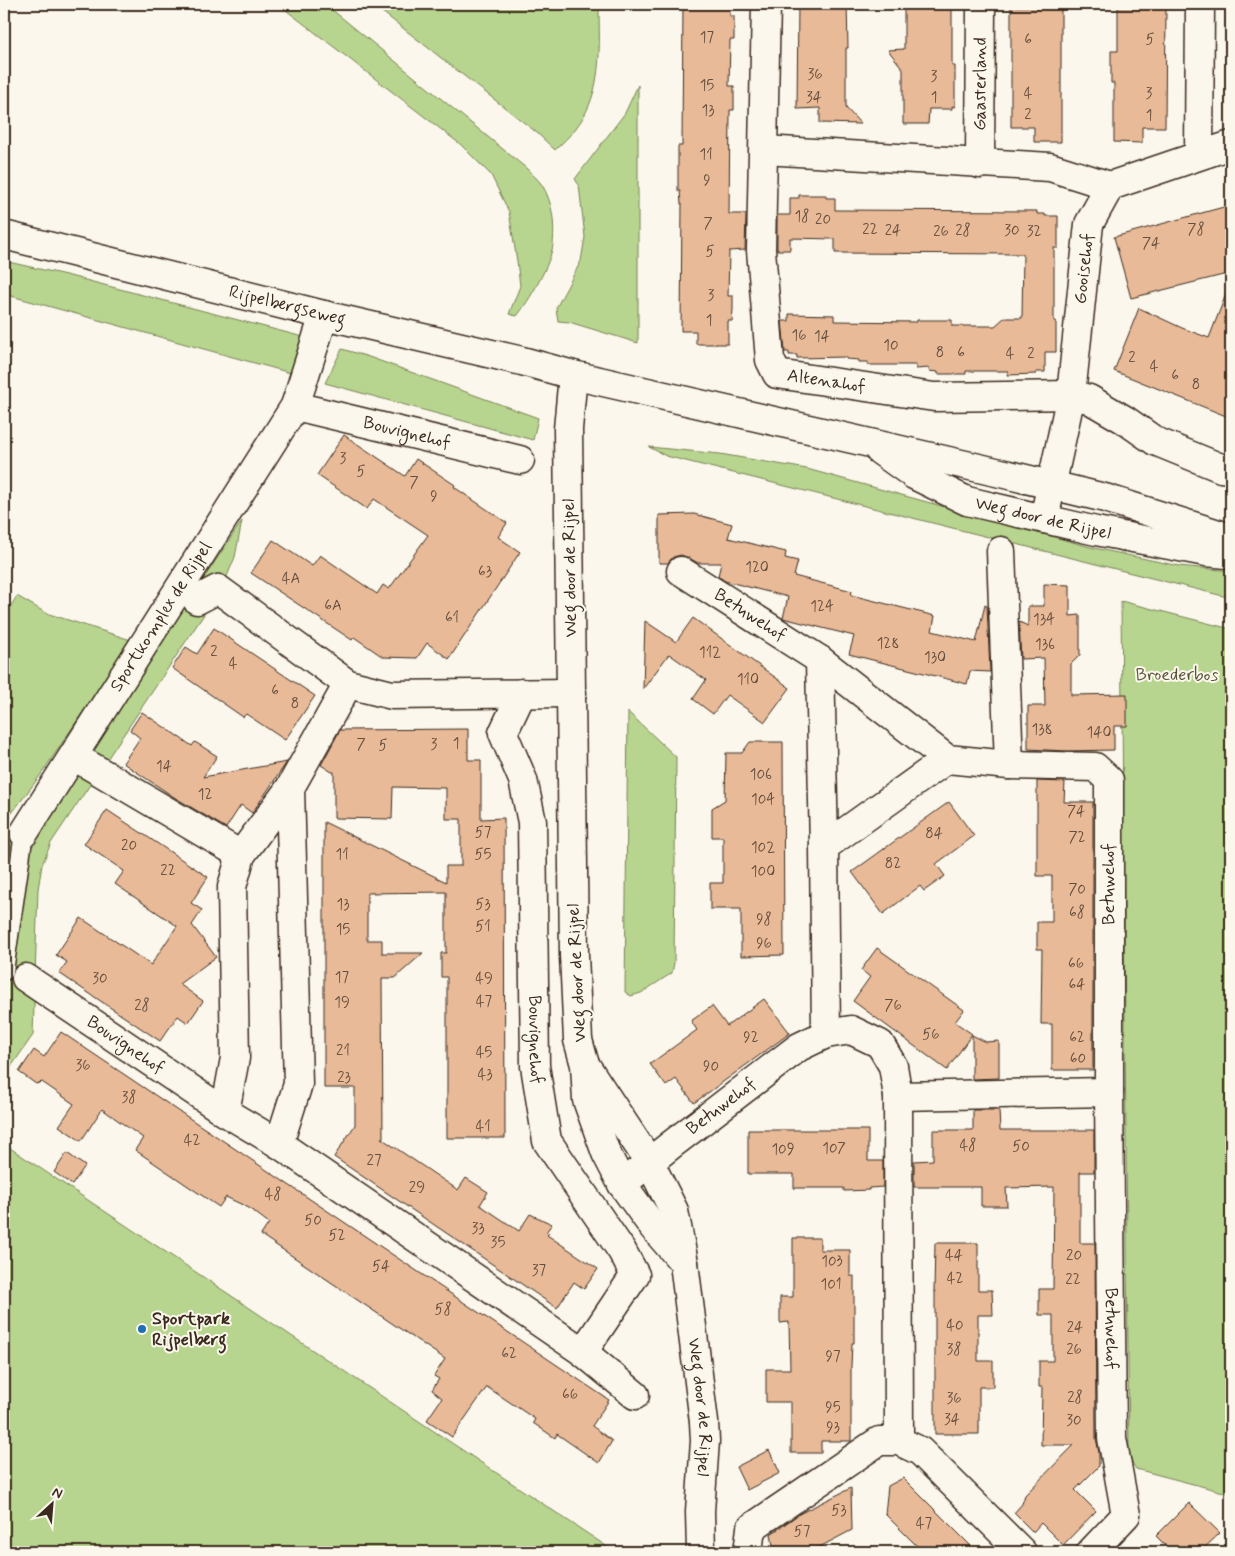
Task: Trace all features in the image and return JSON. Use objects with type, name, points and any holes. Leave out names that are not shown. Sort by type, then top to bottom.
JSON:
[{"type":"street","name":"Altenahof","points":[[766,4],[761,250],[770,360],[777,374],[934,398],[1071,395]]},
{"type":"street","name":"Gaasterland","points":[[980,164],[981,4]]},
{"type":"street","points":[[1199,155],[1200,4]]},
{"type":"street","points":[[764,150],[1050,168],[1110,186],[1231,145]]},
{"type":"street","name":"Gooisehof","points":[[1044,519],[1071,395],[1089,224],[1110,186]]},
{"type":"street","name":"Rijpelbergseweg","points":[[4,235],[572,375]]},
{"type":"street","name":"Sportkomplex de Rijpel","points":[[24,833],[295,406],[324,315]]},
{"type":"street","name":"Weg door de Rijpel","points":[[684,1263],[653,1227],[622,1184],[606,1153],[586,1100],[585,1065],[578,1040],[574,955],[568,429],[572,375],[1105,498],[1231,538]]},
{"type":"street","points":[[1071,395],[1089,399],[1125,420],[1155,441],[1221,468],[1231,469]]},
{"type":"street","name":"Bouvignehof","points":[[295,406],[520,460]]},
{"type":"street","name":"Weg door de Rijpel","points":[[869,443],[914,475],[968,501],[1044,519],[1206,552],[1231,553]]},
{"type":"street","points":[[1001,551],[1009,765]]},
{"type":"street","name":"Betuwehof","points":[[681,571],[820,660],[947,759],[1009,765],[1095,767],[1109,780],[1112,1438],[1126,1515],[1091,1552]]},
{"type":"street","points":[[197,600],[218,589],[348,684],[392,695],[572,692]]},
{"type":"street","points":[[820,660],[826,1034]]},
{"type":"street","points":[[225,1112],[234,1058],[232,887],[241,855],[290,788],[348,684]]},
{"type":"street","name":"Bouvignehof","points":[[522,693],[503,733],[523,780],[532,822],[535,1066],[547,1141],[622,1251],[635,1275],[583,1352]]},
{"type":"street","points":[[824,847],[947,759]]},
{"type":"street","points":[[87,764],[241,855]]},
{"type":"street","points":[[279,1144],[298,1084],[290,788]]},
{"type":"street","name":"Bouvignehof","points":[[15,974],[225,1112],[279,1144],[583,1352],[635,1395]]},
{"type":"street","name":"Betuwehof","points":[[622,1184],[671,1144],[799,1047],[826,1034],[851,1030],[880,1044],[893,1066],[898,1096],[899,1441]]},
{"type":"street","name":"Weg door de Rijpel","points":[[585,1065],[650,1163],[674,1211],[684,1263],[704,1422],[705,1441],[700,1511],[701,1552]]},
{"type":"street","points":[[898,1096],[1109,1092]]},
{"type":"street","points":[[748,1552],[750,1528],[879,1441],[899,1441],[920,1451],[1022,1552]]},
{"type":"lane","name":"Sportkomplex de Rijpel","points":[[15,974],[7,920],[24,833]]},
{"type":"green space","points":[[278,4],[325,4],[526,168],[540,183],[546,192],[551,206],[554,229],[553,244],[544,272],[517,316],[509,314],[520,286],[509,212],[491,175],[460,144]]},
{"type":"green space","points":[[372,4],[599,4],[599,52],[596,84],[585,114],[574,131],[555,150],[536,132]]},
{"type":"green space","points":[[638,85],[638,343],[569,322],[558,321],[556,308],[581,261],[585,237],[579,185],[575,179],[625,113]]},
{"type":"green space","points":[[4,261],[66,275],[307,338],[298,375],[4,294]]},
{"type":"green space","points":[[342,349],[538,418],[533,440],[325,383]]},
{"type":"green space","points":[[649,447],[720,454],[807,469],[1094,548],[1179,566],[1231,571],[1231,598],[666,456]]},
{"type":"green space","points":[[242,521],[235,557],[223,586],[51,843],[42,865],[38,889],[33,1035],[4,1077],[4,833],[6,838],[26,847]]},
{"type":"green space","points":[[17,596],[46,613],[131,640],[42,773],[12,813],[4,817],[4,617]]},
{"type":"green space","name":"Broederbos","points":[[1121,601],[1231,629],[1231,1494],[1136,1469],[1129,1458]]},
{"type":"green space","points":[[628,712],[676,757],[674,963],[672,973],[641,993],[631,996],[625,992]]},
{"type":"green space","name":"Sportpark Rijpelberg","points":[[4,1144],[612,1550],[612,1552],[4,1552]]},
{"type":"building","points":[[798,4],[847,4],[846,108],[861,124],[820,123],[820,108],[797,109]]},
{"type":"building","points":[[904,4],[952,4],[952,66],[955,66],[955,107],[952,106],[952,109],[929,109],[928,124],[903,124],[903,69],[888,50],[904,49]]},
{"type":"building","points":[[1035,4],[1061,4],[1061,142],[1034,142],[1034,127],[1011,127],[1011,6],[1035,6]]},
{"type":"building","points":[[1118,4],[1166,7],[1165,127],[1142,127],[1142,143],[1114,142],[1114,83],[1111,83],[1111,51],[1118,51]]},
{"type":"building","points":[[683,5],[730,5],[730,16],[734,16],[734,40],[730,40],[729,86],[734,86],[734,110],[730,110],[729,214],[746,214],[745,250],[729,251],[728,296],[733,296],[733,309],[732,321],[728,321],[728,344],[696,344],[696,331],[681,331],[682,204],[680,191],[678,191],[678,146],[682,146]]},
{"type":"building","points":[[799,195],[826,195],[826,198],[835,198],[835,210],[1037,211],[1037,214],[1045,214],[1045,216],[1058,216],[1058,248],[1054,248],[1056,352],[1045,352],[1045,372],[1008,375],[1008,371],[966,371],[966,374],[938,374],[938,372],[929,371],[929,368],[916,369],[916,365],[868,365],[868,362],[859,362],[859,360],[846,359],[846,357],[797,358],[797,355],[789,355],[789,352],[785,352],[782,321],[789,321],[789,314],[834,315],[834,321],[917,322],[917,320],[952,320],[952,326],[995,326],[1004,318],[1022,318],[1023,254],[835,253],[835,239],[790,238],[790,250],[777,250],[777,215],[790,215],[790,198],[799,198]]},
{"type":"building","points":[[1231,205],[1231,273],[1131,298],[1114,237]]},
{"type":"building","points":[[1230,284],[1231,418],[1114,371],[1139,308],[1209,338]]},
{"type":"building","points":[[344,435],[405,476],[416,459],[507,523],[498,537],[520,552],[449,659],[427,643],[417,658],[383,657],[354,637],[352,640],[251,573],[273,540],[312,566],[320,555],[377,594],[383,585],[389,589],[428,535],[374,499],[367,509],[317,475]]},
{"type":"building","points":[[694,514],[732,524],[728,538],[786,552],[785,558],[798,561],[794,576],[852,591],[851,595],[935,616],[932,631],[976,642],[985,605],[987,606],[990,672],[970,671],[967,684],[849,654],[854,636],[783,618],[788,597],[725,581],[718,576],[721,563],[698,563],[681,555],[673,557],[668,563],[659,563],[659,515]]},
{"type":"building","points":[[1044,584],[1070,585],[1070,616],[1080,615],[1080,655],[1071,664],[1071,695],[1127,694],[1127,726],[1114,726],[1114,750],[1066,751],[1028,749],[1028,706],[1045,706],[1044,658],[1021,659],[1019,622],[1028,626],[1028,606],[1044,606]]},
{"type":"building","points":[[693,618],[790,688],[765,722],[727,695],[713,714],[693,699],[706,680],[669,654],[643,689],[645,621],[676,642]]},
{"type":"building","points":[[214,628],[315,696],[285,740],[246,714],[243,717],[172,668],[186,647],[197,654]]},
{"type":"building","points":[[142,712],[192,746],[195,742],[217,756],[203,777],[287,762],[252,813],[241,805],[226,828],[174,797],[123,763],[140,738],[130,730]]},
{"type":"building","points":[[468,729],[468,760],[481,760],[481,819],[504,818],[505,1138],[447,1138],[447,977],[441,977],[441,953],[446,953],[446,892],[367,893],[367,940],[382,940],[382,953],[423,953],[395,978],[382,978],[383,1138],[381,1138],[458,1190],[466,1178],[488,1192],[480,1205],[519,1231],[530,1214],[552,1224],[546,1232],[549,1233],[547,1235],[598,1269],[584,1289],[574,1282],[557,1308],[334,1157],[355,1125],[355,1088],[324,1088],[324,822],[446,882],[446,866],[461,866],[461,819],[446,819],[446,788],[393,787],[392,819],[334,818],[334,772],[321,765],[340,730]]},
{"type":"building","points":[[750,742],[783,742],[784,955],[741,956],[741,909],[710,909],[710,883],[723,883],[723,837],[712,837],[712,808],[725,800],[726,753],[742,753]]},
{"type":"building","points":[[1037,781],[1065,782],[1064,802],[1093,802],[1093,1070],[1052,1070],[1052,1024],[1041,1024],[1042,949],[1037,949],[1037,922],[1052,922],[1052,876],[1037,876]]},
{"type":"building","points":[[949,802],[974,836],[936,864],[945,876],[924,891],[920,886],[883,914],[852,872]]},
{"type":"building","points":[[107,810],[208,877],[191,903],[202,910],[192,925],[216,957],[179,984],[203,1001],[188,1023],[178,1016],[160,1041],[59,973],[67,962],[56,955],[81,918],[151,965],[177,926],[115,884],[124,871],[84,844]]},
{"type":"building","points":[[877,948],[964,1010],[955,1022],[972,1034],[947,1070],[853,1001],[870,977],[861,970]]},
{"type":"building","points":[[764,999],[790,1033],[694,1103],[676,1079],[666,1086],[650,1064],[697,1030],[691,1021],[712,1006],[727,1026]]},
{"type":"building","points":[[61,1032],[609,1400],[592,1426],[612,1441],[599,1463],[557,1434],[555,1438],[533,1423],[535,1419],[487,1387],[452,1437],[427,1420],[442,1398],[432,1390],[439,1379],[434,1376],[445,1359],[261,1235],[269,1223],[249,1208],[226,1197],[219,1207],[135,1150],[143,1138],[102,1109],[81,1141],[59,1126],[74,1104],[42,1082],[36,1084],[19,1072],[34,1050],[44,1057]]},
{"type":"building","points":[[972,1035],[986,1042],[999,1041],[999,1078],[972,1079]]},
{"type":"building","points":[[973,1110],[999,1110],[1000,1130],[1094,1130],[1094,1172],[1080,1172],[1080,1243],[1095,1243],[1096,1438],[1099,1466],[1075,1490],[1096,1511],[1063,1545],[1041,1523],[1033,1532],[1014,1513],[1022,1504],[1025,1495],[1074,1445],[1041,1445],[1042,1387],[1039,1387],[1039,1361],[1053,1361],[1053,1315],[1039,1315],[1039,1289],[1053,1289],[1054,1187],[1006,1188],[1007,1206],[981,1206],[981,1187],[914,1187],[914,1161],[933,1160],[933,1130],[973,1130]]},
{"type":"building","points":[[748,1130],[868,1130],[868,1161],[883,1161],[883,1187],[869,1188],[869,1190],[844,1191],[844,1188],[794,1188],[794,1174],[748,1174]]},
{"type":"building","points":[[67,1153],[85,1166],[72,1185],[54,1172]]},
{"type":"building","points":[[793,1238],[820,1238],[820,1250],[850,1250],[850,1276],[854,1276],[851,1441],[821,1441],[821,1453],[791,1453],[791,1402],[766,1402],[766,1369],[790,1369],[789,1322],[780,1323],[780,1297],[793,1297]]},
{"type":"building","points":[[935,1243],[978,1243],[978,1290],[992,1290],[993,1315],[978,1315],[978,1361],[993,1361],[993,1387],[979,1387],[979,1434],[935,1434]]},
{"type":"building","points":[[769,1450],[780,1473],[747,1490],[736,1467]]},
{"type":"building","points":[[903,1478],[977,1552],[923,1552],[885,1514],[888,1486]]},
{"type":"building","points":[[851,1488],[852,1530],[810,1552],[774,1552],[771,1534],[799,1514]]},
{"type":"building","points":[[1189,1503],[1220,1533],[1200,1552],[1172,1552],[1156,1536]]},
{"type":"place","name":"Sportpark Rijpelberg","points":[[142,1329]]}]
